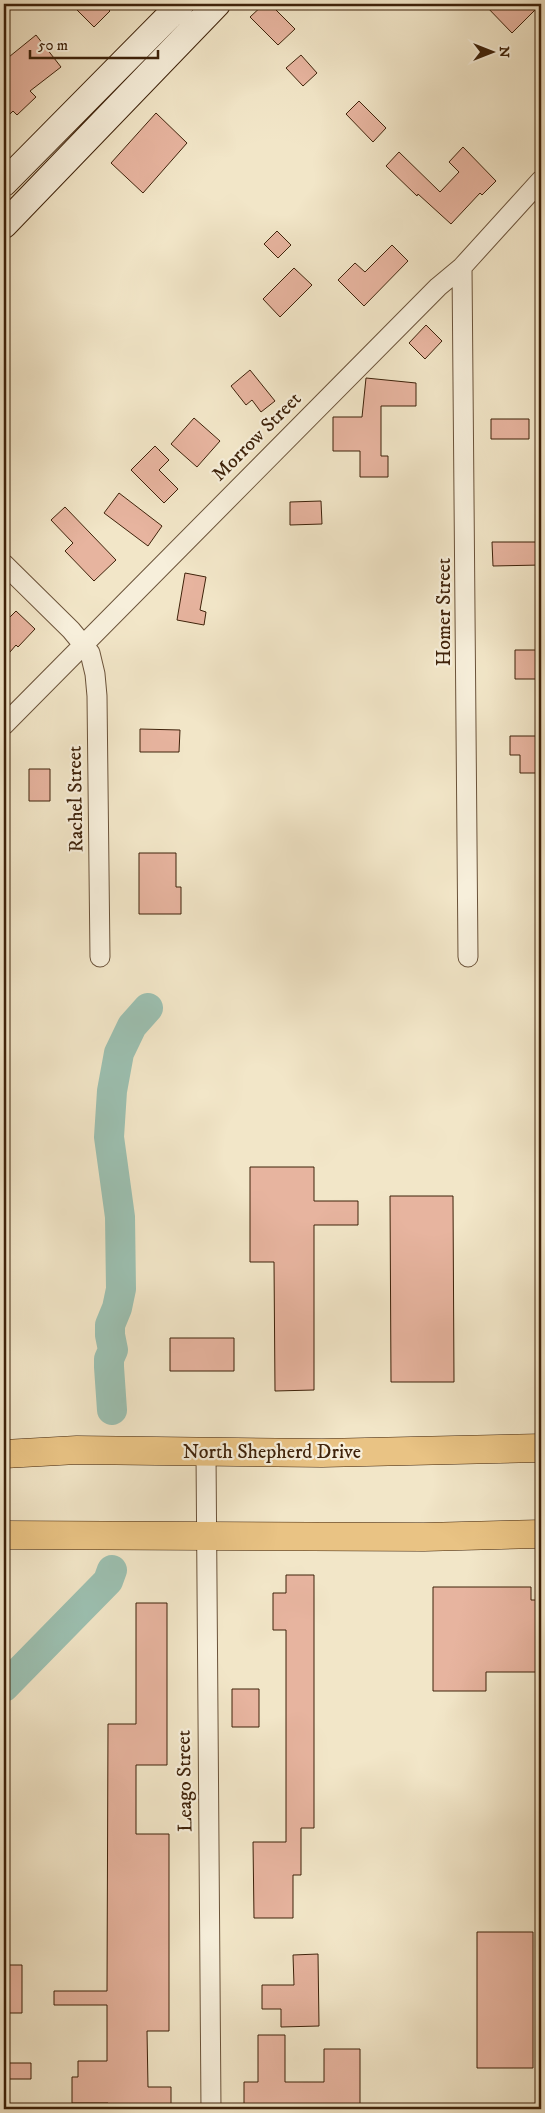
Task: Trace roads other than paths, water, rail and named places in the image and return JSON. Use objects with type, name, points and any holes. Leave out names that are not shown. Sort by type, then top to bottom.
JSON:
[{"type":"main road","points":[[4,184],[181,4]]},
{"type":"main road","points":[[4,225],[215,4]]},
{"type":"main road","points":[[22,165],[42,185]]},
{"type":"main road","name":"North Shepherd Drive","points":[[4,1454],[77,1450],[322,1453],[541,1448]]},
{"type":"main road","points":[[4,1536],[424,1537],[541,1534]]},
{"type":"street","name":"Morrow Street","points":[[4,725],[462,266],[541,180]]},
{"type":"street","name":"Homer Street","points":[[462,266],[464,293],[468,957]]},
{"type":"street","name":"Rachel Street","points":[[4,564],[83,644],[92,657],[97,696],[100,957]]},
{"type":"street","name":"Leago Street","points":[[206,1453],[211,2109]]},
{"type":"waterway","points":[[112,1410],[109,1359],[113,1350],[110,1325],[117,1308],[121,1289],[120,1217],[109,1137],[112,1091],[119,1053],[132,1026],[148,1008]]},
{"type":"waterway","points":[[4,1687],[108,1581],[112,1570]]}]
